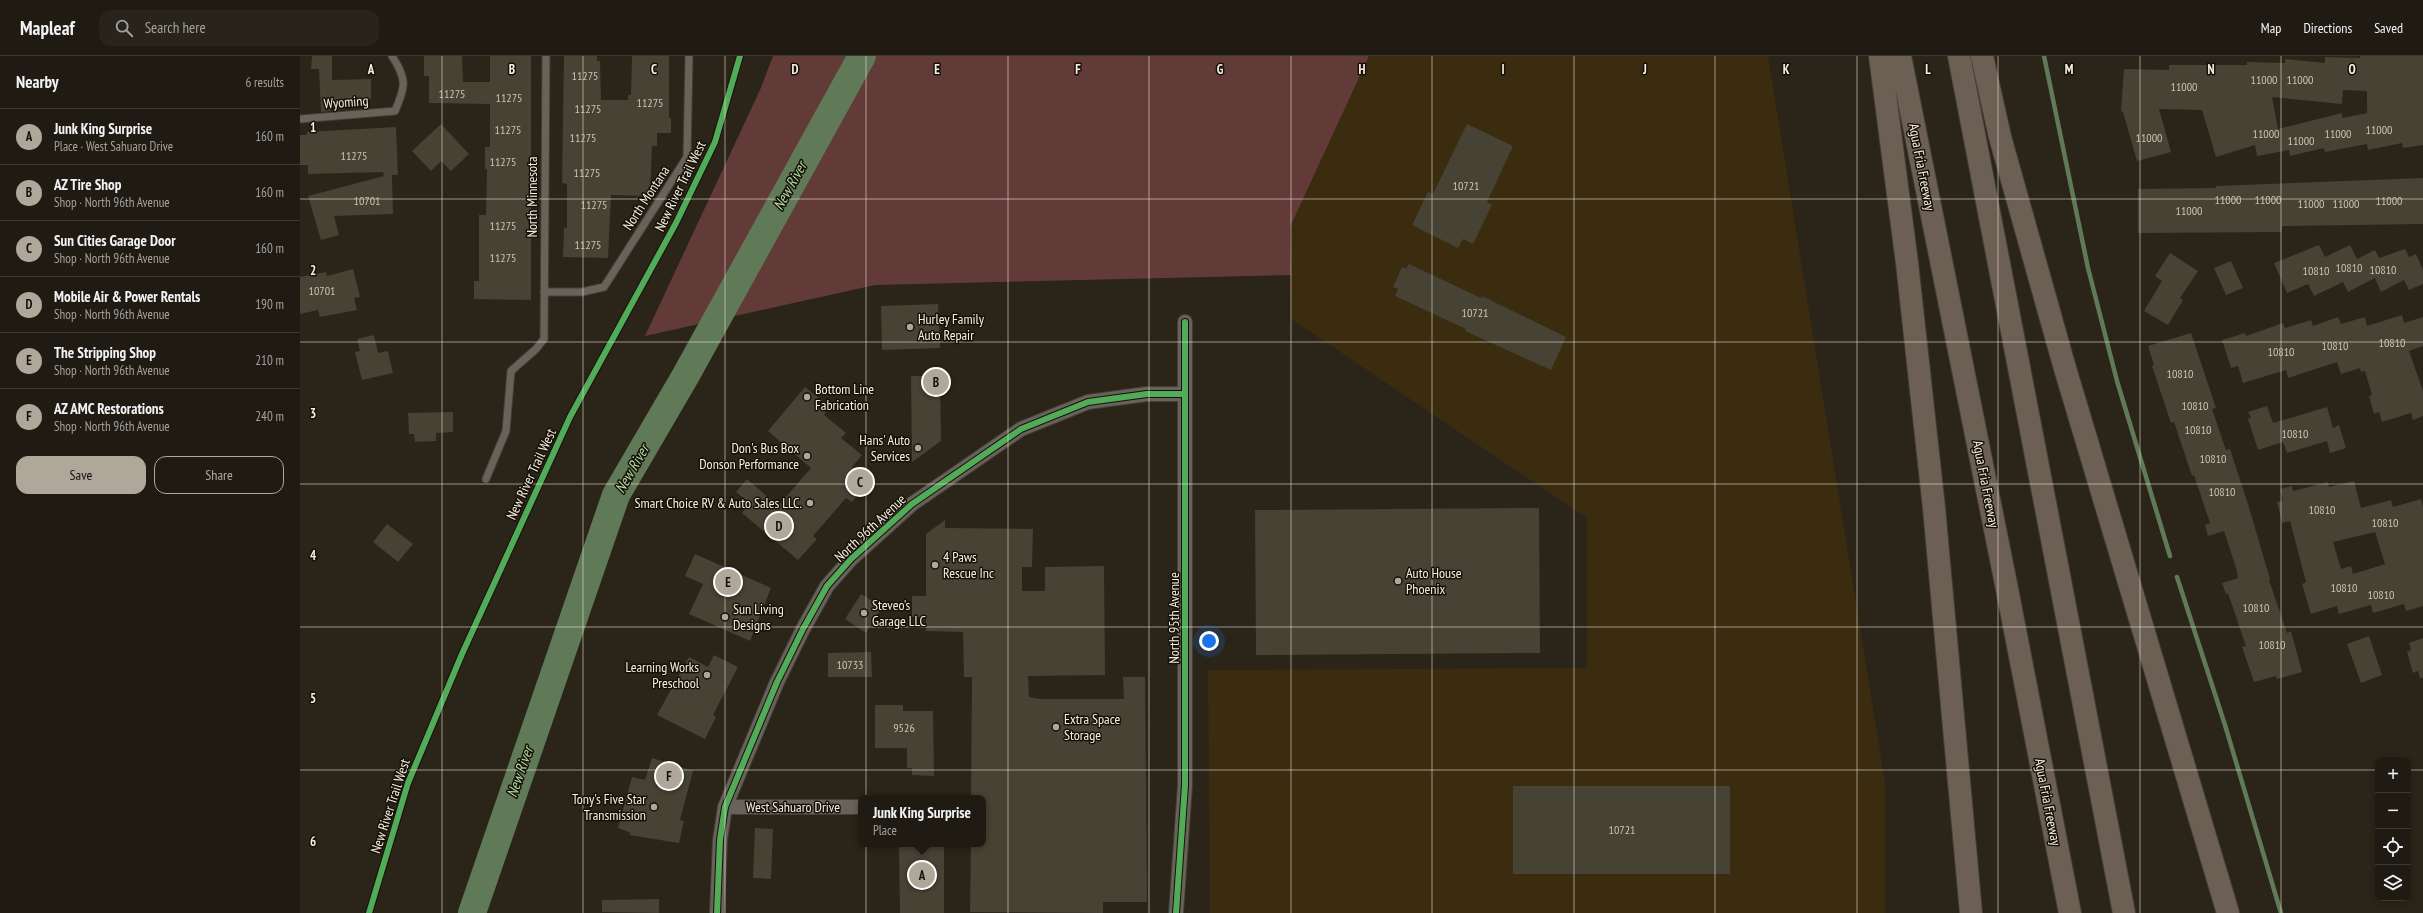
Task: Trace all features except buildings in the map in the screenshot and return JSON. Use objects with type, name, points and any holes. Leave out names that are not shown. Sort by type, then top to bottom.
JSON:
[{"type":"highway","points":[[1880,56],[1907,263],[1934,508],[1971,913]]},
{"type":"highway","name":"Agua Fria Freeway","points":[[1900,56],[2008,591],[2070,913]]},
{"type":"highway","points":[[1959,56],[2124,913]]},
{"type":"highway","points":[[1982,56],[2000,137],[2064,365],[2228,913]]},
{"type":"street","name":"North 95th Avenue","points":[[1176,913],[1185,777],[1185,322]]},
{"type":"street","name":"North 96th Avenue","points":[[717,913],[720,840],[725,807],[770,696],[803,629],[827,586],[851,559],[912,504],[1021,429],[1088,402],[1147,394],[1185,394]]},
{"type":"street","name":"West Sahuaro Drive","points":[[725,807],[858,807]]},
{"type":"lane","name":"Wyoming","points":[[300,119],[395,111],[404,90],[403,73],[392,56]]},
{"type":"lane","name":"North Minnesota","points":[[486,479],[506,431],[511,371],[536,349],[544,339],[546,56]]},
{"type":"lane","name":"North Montana","points":[[544,292],[595,291],[604,287],[687,157],[688,56]]},
{"type":"shaded area","points":[[773,56],[1369,56],[1290,227],[1291,275],[875,285],[645,336],[760,90]]},
{"type":"shaded area","points":[[1369,56],[1768,56],[1885,783],[1885,913],[1210,913],[1208,670],[1587,668],[1587,518],[1291,319],[1290,227]]},
{"type":"waterway","name":"New River","points":[[472,913],[616,495],[686,375],[862,56]]},
{"type":"waterway","points":[[2044,56],[2088,268],[2117,381],[2170,556]]},
{"type":"waterway","points":[[2177,577],[2225,725],[2281,913]]},
{"type":"cycle path","name":"New River Trail West","points":[[369,913],[408,783],[462,654],[570,417],[676,223],[715,142],[740,56]]},
{"type":"cycle path","points":[[1176,913],[1185,785],[1185,322]]},
{"type":"cycle path","points":[[717,913],[720,840],[725,807],[777,682],[803,629],[827,586],[851,559],[912,504],[1021,429],[1088,402],[1147,394],[1185,394]]},
{"type":"place","name":"Hurley Family Auto Repair","points":[[910,327]]},
{"type":"place","name":"AZ Tire Shop","points":[[936,382]]},
{"type":"place","name":"Bottom Line Fabrication","points":[[807,397]]},
{"type":"place","name":"Hans' Auto Services","points":[[918,448]]},
{"type":"place","name":"Don's Bus Box Donson Performance","points":[[807,456]]},
{"type":"place","name":"Sun Cities Garage Door","points":[[860,482]]},
{"type":"place","name":"Smart Choice RV & Auto Sales LLC.","points":[[810,503]]},
{"type":"place","name":"Mobile Air & Power Rentals","points":[[779,526]]},
{"type":"place","name":"4 Paws Rescue Inc","points":[[935,565]]},
{"type":"place","name":"Auto House Phoenix","points":[[1398,581]]},
{"type":"place","name":"The Stripping Shop","points":[[728,582]]},
{"type":"place","name":"Steveo's Garage LLC","points":[[864,613]]},
{"type":"place","name":"Sun Living Designs","points":[[725,617]]},
{"type":"place","name":"Learning Works Preschool","points":[[707,675]]},
{"type":"place","name":"Extra Space Storage","points":[[1056,727]]},
{"type":"place","name":"AZ AMC Restorations","points":[[669,776]]},
{"type":"place","name":"Tony's Five Star Transmission","points":[[654,807]]},
{"type":"place","name":"Junk King Surprise","points":[[922,875]]}]
